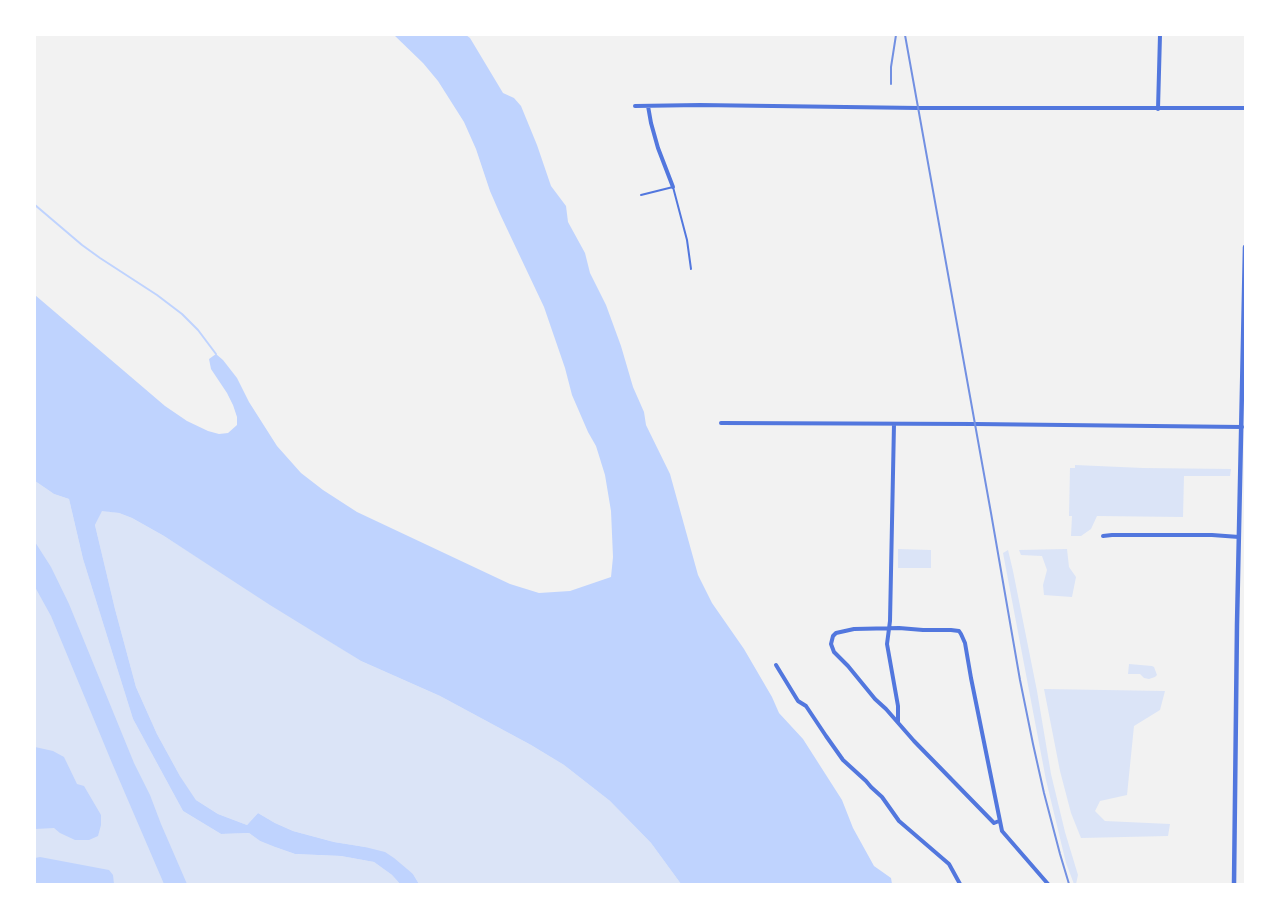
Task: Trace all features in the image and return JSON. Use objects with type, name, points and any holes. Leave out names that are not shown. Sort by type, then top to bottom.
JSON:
[{"type":"street","points":[[1158,109],[1160,35]]},
{"type":"street","points":[[635,106],[1245,108]]},
{"type":"street","points":[[648,106],[658,148],[673,187]]},
{"type":"street","points":[[1234,884],[1236,636],[1245,247]]},
{"type":"street","points":[[721,423],[1242,427]]},
{"type":"street","points":[[894,424],[890,621],[887,644],[898,706],[898,722]]},
{"type":"street","points":[[1103,536],[1203,535],[1239,537]]},
{"type":"street","points":[[999,822],[994,823],[914,741],[834,652],[831,644],[836,633],[846,630],[889,628],[951,630],[959,632],[965,643],[970,678],[1002,831],[1048,884]]},
{"type":"street","points":[[776,665],[798,701],[806,706],[843,760],[882,797],[898,821],[949,864],[960,884]]},
{"type":"lane","points":[[641,195],[673,187],[687,240],[691,269]]},
{"type":"shaded area","points":[[1075,465],[1231,469],[1230,476],[1184,476],[1183,517],[1097,516],[1091,529],[1081,536],[1071,536],[1072,516],[1069,516],[1070,468],[1075,468]]},
{"type":"shaded area","points":[[35,481],[54,494],[69,499],[83,559],[133,719],[183,811],[221,834],[249,833],[260,841],[295,854],[341,856],[374,862],[392,875],[400,884],[35,884]]},
{"type":"shaded area","points":[[102,510],[132,518],[164,536],[361,661],[440,696],[564,765],[610,801],[651,843],[681,884],[419,884],[413,874],[365,847],[334,842],[293,831],[258,813],[247,825],[218,814],[196,800],[180,776],[157,734],[136,687],[95,525]]},
{"type":"shaded area","points":[[898,549],[931,550],[931,568],[898,568]]},
{"type":"shaded area","points":[[1067,549],[1069,567],[1076,577],[1072,597],[1044,595],[1043,585],[1047,570],[1042,556],[1021,555],[1019,550]]},
{"type":"shaded area","points":[[1008,550],[1037,691],[1051,774],[1078,875],[1076,884],[1074,884],[1066,863],[1046,780],[1003,553]]},
{"type":"shaded area","points":[[1129,664],[1152,666],[1157,675],[1149,679],[1144,678],[1140,674],[1128,674]]},
{"type":"shaded area","points":[[1044,689],[1165,691],[1160,710],[1134,726],[1127,795],[1100,801],[1095,811],[1105,821],[1170,824],[1168,836],[1081,838],[1071,813],[1060,771]]},
{"type":"water","points":[[394,35],[466,35],[470,38],[503,93],[514,98],[521,106],[551,186],[566,206],[568,222],[585,253],[590,273],[606,305],[621,346],[633,387],[644,412],[646,425],[670,474],[698,575],[712,603],[744,649],[772,697],[779,713],[803,739],[842,800],[853,828],[874,866],[891,878],[892,884],[681,884],[651,843],[610,801],[564,765],[440,696],[361,661],[164,536],[132,518],[119,513],[102,511],[95,525],[136,687],[157,734],[180,776],[196,800],[218,814],[247,825],[258,813],[293,831],[334,842],[385,852],[413,874],[419,884],[400,884],[392,875],[374,862],[341,856],[295,854],[260,841],[249,833],[221,834],[183,811],[133,719],[83,559],[69,499],[54,494],[35,481],[35,295],[165,406],[187,421],[219,434],[228,433],[237,425],[237,417],[227,393],[211,369],[209,359],[216,354],[237,378],[249,402],[277,446],[301,473],[357,512],[510,584],[539,593],[570,591],[611,577],[613,557],[611,511],[605,475],[596,446],[572,395],[565,368],[544,307],[490,191],[476,149],[464,122],[438,81],[423,63]]},
{"type":"water","points":[[35,542],[51,567],[69,604],[134,763],[150,795],[187,884],[164,884],[51,616],[35,587]]},
{"type":"water","points":[[35,747],[53,751],[64,757],[77,784],[84,786],[101,815],[98,836],[89,840],[75,840],[54,828],[35,829]]},
{"type":"water","points":[[40,857],[109,870],[113,875],[114,884],[35,884],[35,858]]},
{"type":"waterway","points":[[35,205],[82,245],[182,314],[198,330],[216,354]]},
{"type":"railway","points":[[891,84],[891,67],[896,35]]},
{"type":"railway","points":[[905,35],[1020,680],[1044,793],[1069,884]]}]
